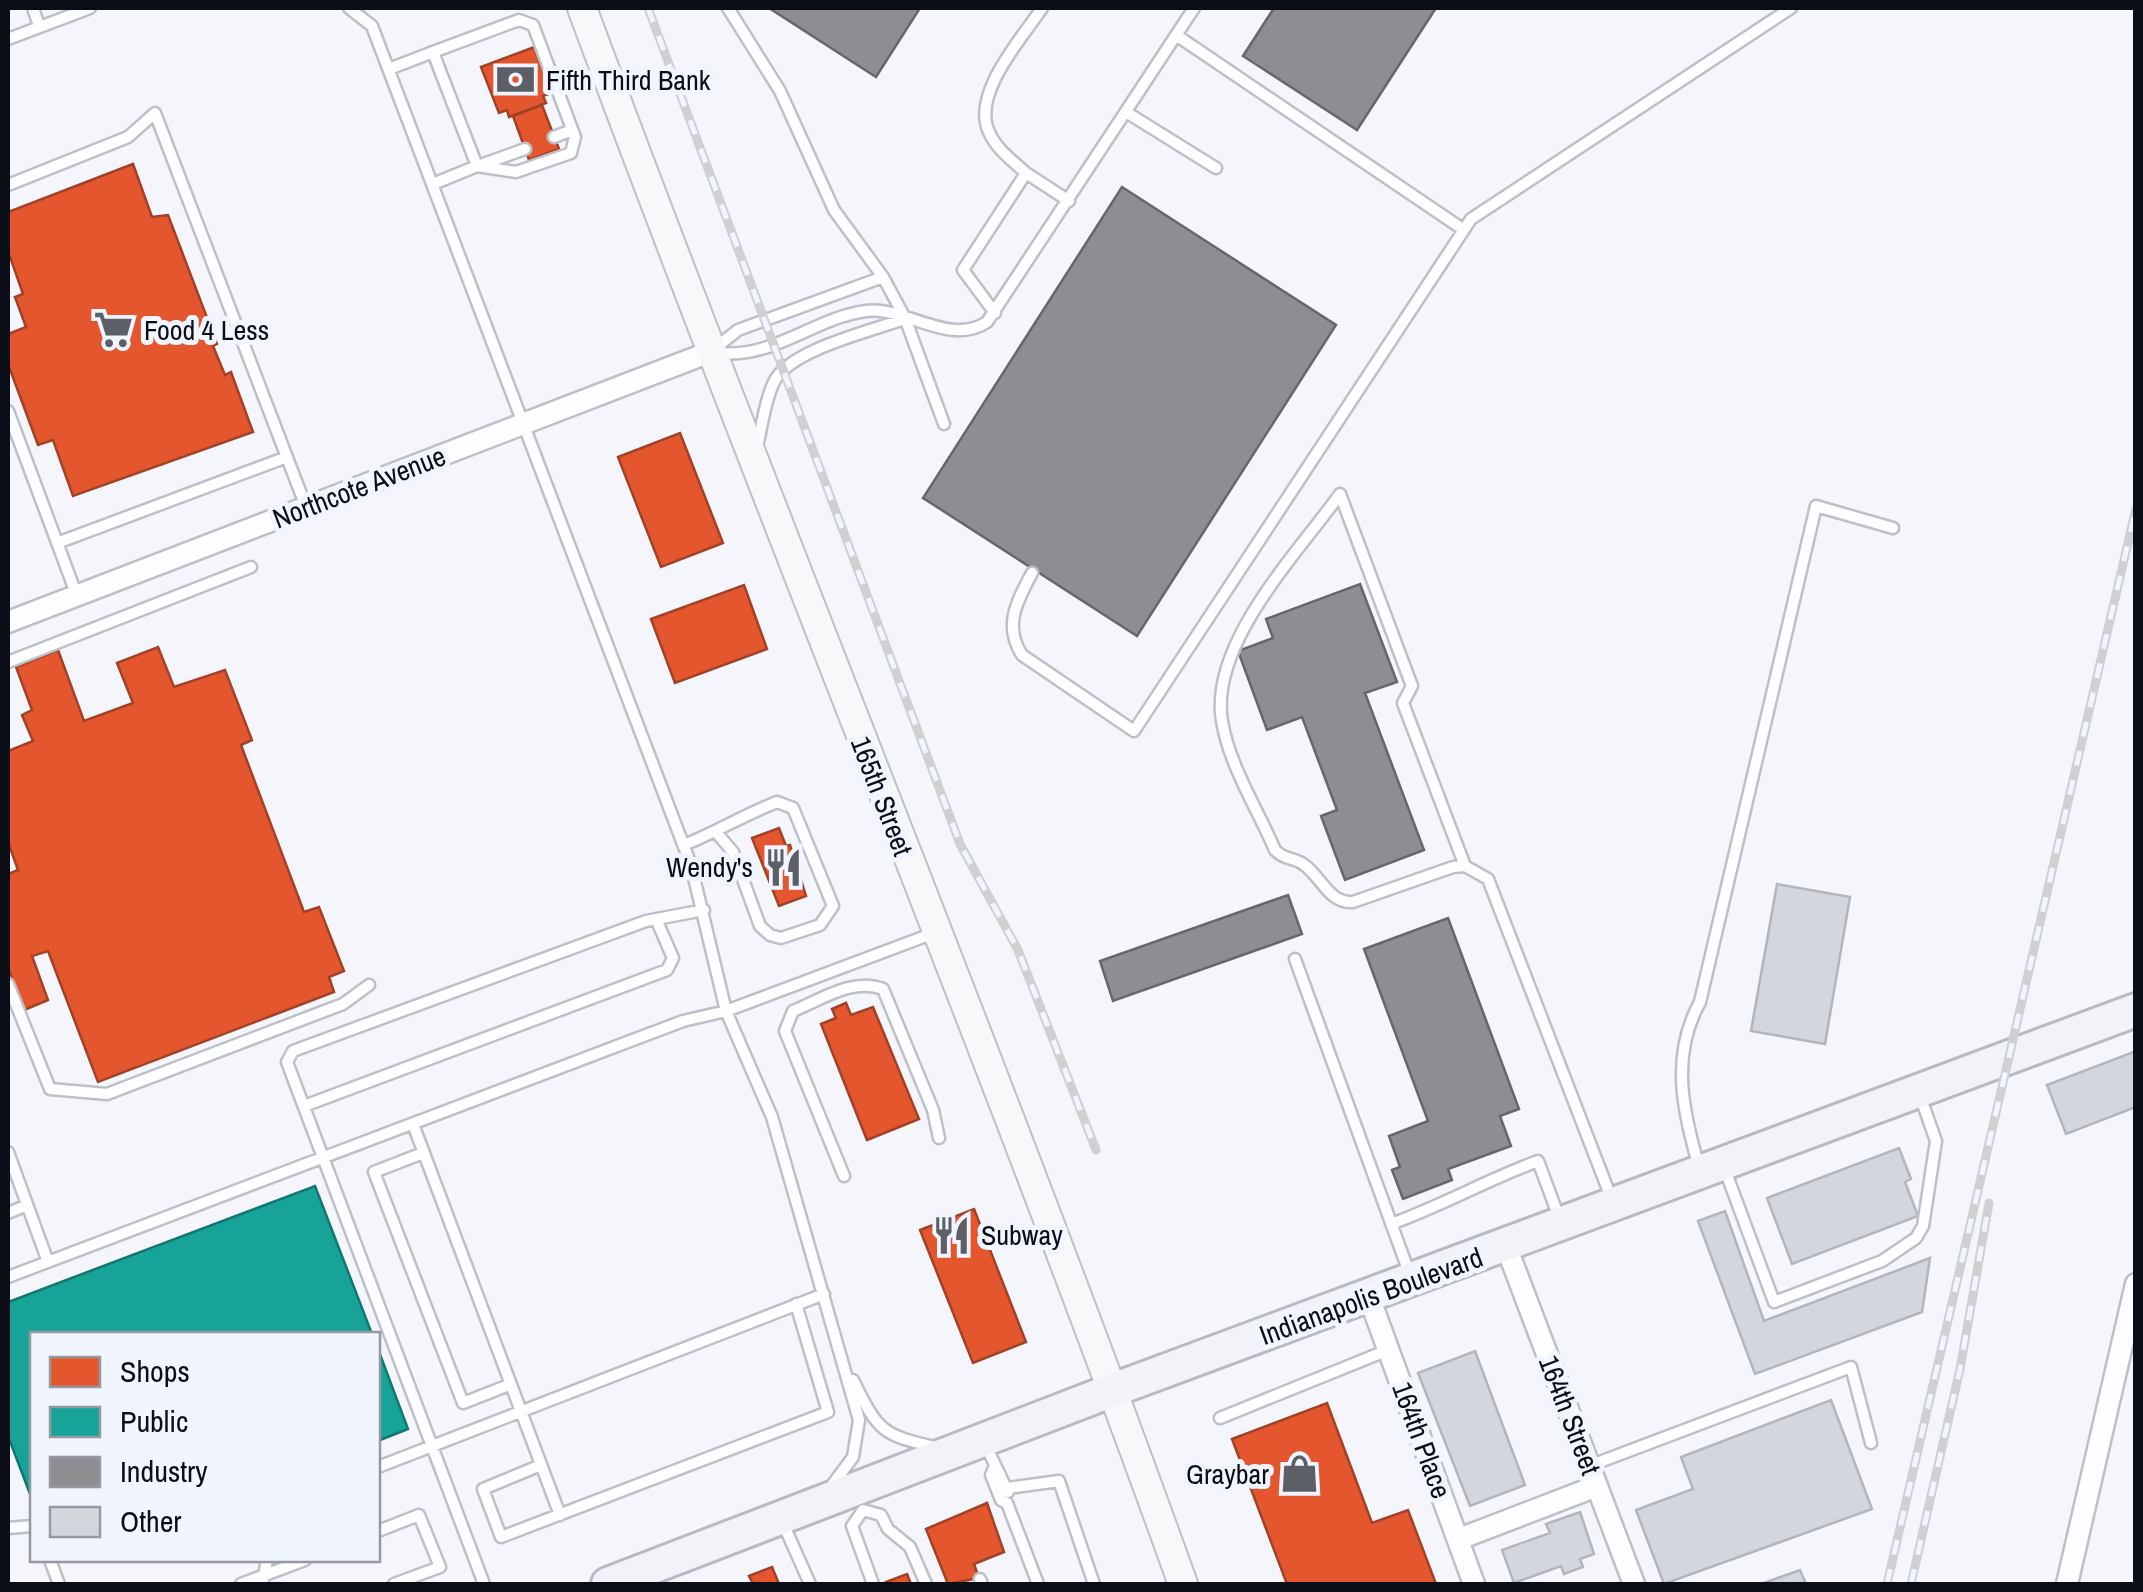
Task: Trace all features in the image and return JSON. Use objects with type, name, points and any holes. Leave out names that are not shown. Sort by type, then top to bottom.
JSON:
[{"type":"main road","name":"165th Street","points":[[582,8],[753,464],[1113,1390],[1183,1584]]},
{"type":"main road","name":"Indianapolis Boulevard","points":[[608,1584],[655,1576],[812,1506],[859,1501],[1113,1390],[2136,1010]]},
{"type":"street","name":"Northcote Avenue","points":[[8,622],[710,352]]},
{"type":"street","name":"164th Street","points":[[1506,1246],[1634,1584]]},
{"type":"street","points":[[2066,1584],[2135,1292]]},
{"type":"street","name":"164th Place","points":[[1369,1297],[1474,1584]]},
{"type":"street","points":[[1458,1539],[1593,1476]]},
{"type":"lane","points":[[32,8],[40,26]]},
{"type":"lane","points":[[8,39],[90,8]]},
{"type":"lane","points":[[349,8],[372,26],[389,69],[684,845],[704,910],[726,1011],[772,1117],[859,1420],[858,1439],[844,1469],[812,1506]]},
{"type":"lane","points":[[728,8],[780,91],[834,210],[883,277],[905,318],[944,424]]},
{"type":"lane","points":[[1042,8],[996,82],[984,114],[994,141],[1026,173],[1069,201]]},
{"type":"lane","points":[[710,352],[743,356],[868,311],[967,331],[977,328],[995,313],[1194,8]]},
{"type":"lane","points":[[1032,573],[1012,617],[1011,631],[1022,655],[1134,731],[1482,208],[1791,8]]},
{"type":"lane","points":[[389,69],[519,20],[533,25],[572,130],[571,153],[516,172],[477,166]]},
{"type":"lane","points":[[1176,35],[1464,230]]},
{"type":"lane","points":[[433,52],[477,166]]},
{"type":"lane","points":[[8,185],[128,138],[154,112],[306,507]]},
{"type":"lane","points":[[1126,112],[1216,168]]},
{"type":"lane","points":[[554,137],[572,130]]},
{"type":"lane","points":[[432,184],[525,148]]},
{"type":"lane","points":[[995,313],[963,270],[1026,173]]},
{"type":"lane","points":[[710,352],[738,330],[883,277]]},
{"type":"lane","points":[[753,464],[774,382],[782,370],[808,354],[905,318]]},
{"type":"lane","points":[[8,411],[76,596]]},
{"type":"lane","points":[[57,543],[287,457]]},
{"type":"lane","points":[[1465,866],[1353,902],[1337,899],[1302,863],[1282,857],[1275,850],[1226,739],[1222,685],[1237,638],[1340,494],[1412,686],[1403,703],[1465,866],[1493,887],[1614,1205]]},
{"type":"lane","points":[[1893,528],[1816,506],[1700,1002],[1690,1020],[1680,1088],[1774,1302],[1902,1250],[1923,1226],[1936,1141],[1918,1091]]},
{"type":"lane","points":[[8,662],[250,567]]},
{"type":"lane","points":[[684,845],[716,832],[723,823],[777,802],[793,808],[833,906],[828,917],[820,925],[781,938],[770,934],[760,926],[733,852],[716,832]]},
{"type":"lane","points":[[484,1584],[287,1062],[293,1051],[656,919],[704,910]]},
{"type":"lane","points":[[304,1106],[667,970],[672,958],[656,919]]},
{"type":"lane","points":[[8,1277],[676,1024],[726,1011],[935,932]]},
{"type":"lane","points":[[1296,958],[1412,1281]]},
{"type":"lane","points":[[8,984],[50,1088],[107,1094],[342,1004],[369,985]]},
{"type":"lane","points":[[844,1176],[785,1031],[793,1012],[862,984],[883,989],[933,1110],[939,1138]]},
{"type":"lane","points":[[413,1124],[560,1515]]},
{"type":"lane","points":[[8,1152],[48,1262]]},
{"type":"lane","points":[[423,1153],[374,1172],[462,1403],[509,1386]]},
{"type":"lane","points":[[1391,1224],[1457,1200],[1479,1183],[1538,1160],[1562,1225]]},
{"type":"lane","points":[[8,1213],[27,1206]]},
{"type":"lane","points":[[380,1466],[824,1294]]},
{"type":"lane","points":[[541,1466],[483,1489],[501,1537],[828,1412],[796,1304]]},
{"type":"lane","points":[[1220,1418],[1389,1350]]},
{"type":"lane","points":[[844,1361],[876,1423],[891,1437],[978,1452],[1008,1488],[1008,1503],[1038,1584]]},
{"type":"lane","points":[[1593,1476],[1851,1367],[1871,1443]]},
{"type":"lane","points":[[978,1452],[1001,1500],[1008,1503]]},
{"type":"lane","points":[[1008,1488],[1059,1480],[1094,1584]]},
{"type":"lane","points":[[874,1584],[852,1526],[859,1501],[881,1515],[888,1529],[910,1547],[926,1584]]},
{"type":"lane","points":[[380,1530],[419,1514],[440,1567],[394,1584]]},
{"type":"lane","points":[[781,1519],[810,1584]]},
{"type":"lane","points":[[241,1584],[262,1581],[301,1562]]},
{"type":"building: Shops","name":"Fifth Third Bank","points":[[534,47],[551,93],[543,96],[546,103],[509,117],[507,110],[499,113],[481,67]]},
{"type":"building: Shops","points":[[542,105],[559,149],[529,160],[513,116]]},
{"type":"building: Shops","name":"Food 4 Less","points":[[133,164],[152,217],[168,215],[217,344],[213,346],[225,375],[231,372],[253,432],[73,496],[53,440],[38,445],[8,364],[8,334],[26,327],[15,297],[23,294],[8,251],[8,212]]},
{"type":"building: Shops","points":[[680,433],[723,543],[661,567],[618,457]]},
{"type":"building: Shops","points":[[744,585],[767,649],[675,683],[651,619]]},
{"type":"building: Shops","points":[[158,647],[174,687],[225,670],[252,740],[241,745],[304,912],[319,907],[344,971],[329,977],[334,992],[98,1082],[48,951],[32,956],[48,1000],[24,1010],[8,968],[8,874],[18,870],[8,842],[8,751],[33,741],[22,715],[32,710],[16,667],[58,650],[84,721],[133,703],[117,663]]},
{"type":"building: Shops","name":"Wendy's","points":[[779,828],[786,846],[790,845],[806,896],[779,906],[752,838]]},
{"type":"building: Shops","points":[[846,1003],[851,1015],[873,1007],[919,1119],[867,1140],[821,1024],[836,1018],[832,1009]]},
{"type":"building: Shops","points":[[974,1209],[1026,1342],[973,1363],[920,1230]]},
{"type":"building: Shops","name":"Graybar","points":[[1327,1403],[1372,1523],[1408,1510],[1436,1584],[1287,1584],[1232,1439]]},
{"type":"building: Shops","points":[[987,1503],[1004,1552],[974,1564],[979,1578],[948,1584],[926,1529]]},
{"type":"building: Shops","points":[[772,1567],[779,1584],[745,1584],[752,1582],[749,1576]]},
{"type":"building: Shops","points":[[907,1574],[911,1584],[886,1582]]},
{"type":"building: Public","points":[[315,1186],[371,1332],[30,1332],[30,1494],[8,1436],[8,1302]]},
{"type":"building: Public","points":[[380,1354],[408,1429],[380,1440]]},
{"type":"building: Industry","points":[[769,8],[920,8],[876,77]]},
{"type":"building: Industry","points":[[1274,8],[1436,8],[1357,130],[1243,56]]},
{"type":"building: Industry","points":[[1122,187],[1336,325],[1137,636],[923,498]]},
{"type":"building: Industry","points":[[1360,584],[1397,682],[1365,693],[1424,850],[1345,880],[1321,816],[1337,810],[1302,717],[1267,730],[1238,651],[1273,638],[1266,619]]},
{"type":"building: Industry","points":[[1288,895],[1302,934],[1113,1001],[1100,961]]},
{"type":"building: Industry","points":[[1448,918],[1519,1109],[1500,1116],[1511,1146],[1448,1169],[1452,1180],[1403,1199],[1392,1170],[1400,1167],[1389,1136],[1428,1121],[1364,949]]},
{"type":"building: Other","points":[[1777,884],[1850,897],[1825,1044],[1751,1031]]},
{"type":"building: Other","points":[[2136,1051],[2136,1107],[2066,1134],[2047,1085]]},
{"type":"building: Other","points":[[1899,1148],[1911,1179],[1905,1182],[1918,1216],[1792,1264],[1767,1198]]},
{"type":"building: Other","points":[[1725,1211],[1764,1321],[1930,1258],[1922,1312],[1755,1374],[1698,1221]]},
{"type":"building: Other","points":[[1475,1351],[1525,1485],[1470,1506],[1418,1373]]},
{"type":"building: Other","points":[[1831,1400],[1872,1509],[1664,1584],[1636,1510],[1693,1489],[1681,1457]]},
{"type":"building: Other","points":[[1580,1512],[1594,1554],[1580,1559],[1583,1567],[1564,1574],[1561,1566],[1514,1583],[1502,1550],[1550,1533],[1546,1524]]},
{"type":"building: Other","points":[[1800,1570],[1806,1584],[1761,1584]]},
{"type":"railway","points":[[648,8],[960,844],[1018,950],[1096,1150]]},
{"type":"railway","points":[[1887,1584],[2136,508]]},
{"type":"railway","points":[[1911,1584],[1960,1369],[1989,1203]]},
{"type":"place","name":"Fifth Third Bank","points":[[516,80]]},
{"type":"place","name":"Food 4 Less","points":[[114,330]]},
{"type":"place","name":"Wendy's","points":[[783,867]]},
{"type":"place","name":"Subway","points":[[951,1235]]},
{"type":"place","name":"Graybar","points":[[1299,1474]]}]
